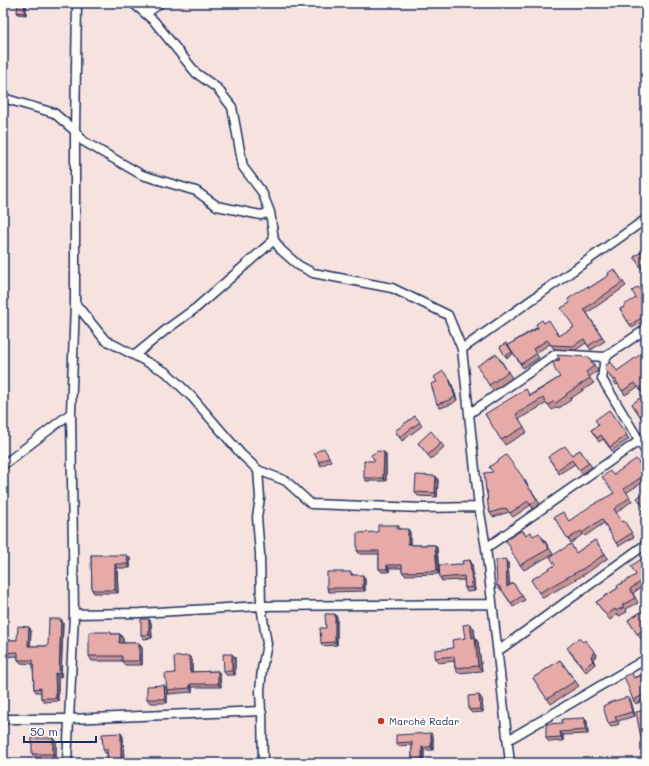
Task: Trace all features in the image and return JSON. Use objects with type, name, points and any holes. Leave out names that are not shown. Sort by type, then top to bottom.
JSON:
[{"type":"street","points":[[68,763],[74,614],[71,413],[75,303],[77,3]]},
{"type":"street","points":[[133,3],[154,21],[196,73],[217,88],[232,107],[243,167],[262,192],[270,212],[274,240],[281,250],[298,265],[313,273],[392,288],[448,315],[462,349],[479,507],[486,548],[510,763]]},
{"type":"street","points":[[146,14],[160,3]]},
{"type":"street","points":[[3,98],[54,113],[75,131],[83,141],[142,175],[196,191],[216,206],[261,215],[270,212]]},
{"type":"street","points":[[462,349],[646,219]]},
{"type":"street","points":[[135,355],[196,308],[274,240]]},
{"type":"street","points":[[75,303],[105,340],[166,372],[192,397],[241,454],[258,470],[286,481],[311,504],[423,508],[479,507]]},
{"type":"street","points":[[470,413],[556,354],[605,357],[646,329]]},
{"type":"street","points":[[605,357],[602,379],[646,452]]},
{"type":"street","points":[[3,465],[71,413]]},
{"type":"street","points":[[486,548],[646,436]]},
{"type":"street","points":[[258,470],[260,498],[257,517],[260,554],[261,606],[267,644],[262,669],[260,691],[263,763]]},
{"type":"street","points":[[498,651],[646,544]]},
{"type":"street","points":[[74,614],[140,613],[261,606],[492,604]]},
{"type":"street","points":[[508,740],[646,659]]},
{"type":"street","points":[[3,719],[69,719],[261,711]]},
{"type":"building","points":[[18,3],[25,3],[24,13],[17,12]]},
{"type":"building","points":[[646,244],[646,265],[641,268],[634,257],[644,250],[642,247]]},
{"type":"building","points":[[614,269],[623,282],[584,309],[602,337],[588,346],[584,339],[573,346],[551,345],[547,340],[533,349],[536,354],[521,364],[508,345],[538,328],[536,324],[542,320],[544,323],[549,320],[559,336],[574,327],[561,308],[570,303],[568,299],[609,275],[608,273]]},
{"type":"building","points":[[638,287],[646,298],[646,315],[630,325],[620,309],[636,298],[632,291]]},
{"type":"building","points":[[506,343],[512,352],[505,356],[500,347]]},
{"type":"building","points":[[646,352],[646,412],[640,416],[632,404],[644,395],[635,383],[622,391],[615,379],[613,380],[605,369],[606,365],[611,362],[617,371]]},
{"type":"building","points":[[496,354],[508,372],[489,385],[477,366]]},
{"type":"building","points":[[557,355],[589,357],[594,366],[586,372],[590,378],[566,394],[567,395],[556,403],[553,402],[548,405],[543,398],[516,414],[524,427],[501,440],[485,414],[526,389],[530,396],[560,377],[555,370],[553,361],[560,360]]},
{"type":"building","points":[[443,371],[449,378],[455,397],[437,404],[431,384],[437,382],[434,377]]},
{"type":"building","points":[[609,410],[627,435],[610,447],[601,435],[597,438],[591,430],[599,425],[595,420]]},
{"type":"building","points":[[415,416],[420,422],[400,437],[395,431]]},
{"type":"building","points":[[646,418],[646,427],[642,421]]},
{"type":"building","points":[[431,431],[441,443],[428,455],[418,443]]},
{"type":"building","points":[[565,446],[572,455],[580,450],[589,463],[579,470],[572,460],[557,470],[548,457]]},
{"type":"building","points":[[324,448],[329,457],[319,462],[314,453]]},
{"type":"building","points":[[378,451],[384,452],[383,478],[364,478],[364,461],[375,461],[371,455]]},
{"type":"building","points":[[506,455],[522,476],[537,500],[530,505],[528,501],[510,513],[506,508],[490,513],[484,473],[493,472],[489,467]]},
{"type":"building","points":[[636,459],[646,474],[624,489],[630,497],[614,509],[622,522],[624,521],[632,533],[616,543],[602,519],[582,533],[581,531],[568,539],[554,517],[563,512],[569,521],[589,507],[614,493],[602,477],[610,471],[613,475]]},
{"type":"building","points":[[416,475],[436,476],[435,493],[415,492]]},
{"type":"building","points":[[646,491],[646,510],[637,498]]},
{"type":"building","points":[[378,525],[398,525],[397,529],[408,529],[408,544],[435,545],[437,571],[402,572],[402,565],[387,565],[387,569],[379,569],[379,551],[357,551],[357,533],[378,532]]},
{"type":"building","points":[[522,530],[525,535],[531,532],[533,536],[539,533],[549,549],[520,565],[506,540]]},
{"type":"building","points":[[595,540],[605,554],[584,568],[539,593],[531,580],[555,565],[550,557],[571,544],[576,553]]},
{"type":"building","points":[[91,555],[127,555],[128,564],[115,564],[115,590],[92,590]]},
{"type":"building","points":[[646,556],[646,578],[630,589],[635,598],[622,605],[624,607],[616,611],[615,609],[606,615],[596,602],[618,588],[617,586],[636,575],[631,566]]},
{"type":"building","points":[[506,559],[507,587],[513,583],[522,596],[511,603],[499,586],[497,586],[496,560]]},
{"type":"building","points":[[470,560],[472,587],[465,588],[464,576],[440,578],[439,565],[463,564],[462,561]]},
{"type":"building","points":[[327,572],[351,572],[351,575],[363,575],[363,588],[327,588]]},
{"type":"building","points":[[646,609],[646,628],[637,634],[628,620]]},
{"type":"building","points":[[325,614],[335,614],[335,642],[321,643],[320,628],[326,628]]},
{"type":"building","points":[[49,619],[61,619],[59,674],[55,673],[56,698],[41,698],[41,688],[34,689],[33,660],[18,660],[18,652],[3,653],[3,640],[17,640],[18,626],[29,627],[28,646],[48,646]]},
{"type":"building","points":[[141,619],[149,619],[149,635],[141,635]]},
{"type":"building","points":[[470,624],[472,638],[475,637],[478,666],[455,668],[454,656],[435,658],[435,650],[453,648],[452,640],[465,638],[463,625]]},
{"type":"building","points":[[89,632],[111,632],[111,634],[120,634],[119,643],[139,643],[139,661],[122,661],[122,656],[89,656]]},
{"type":"building","points":[[579,638],[583,642],[585,640],[594,651],[591,657],[593,661],[584,668],[567,648]]},
{"type":"building","points":[[223,654],[232,654],[232,671],[224,671]]},
{"type":"building","points":[[189,656],[190,672],[218,671],[218,684],[190,684],[190,688],[167,690],[165,674],[175,673],[174,657]]},
{"type":"building","points":[[560,660],[575,681],[547,699],[533,678]]},
{"type":"building","points":[[632,673],[634,678],[646,674],[646,694],[633,700],[624,676]]},
{"type":"building","points":[[164,685],[165,699],[147,699],[147,686]]},
{"type":"building","points":[[479,695],[480,709],[469,710],[468,696]]},
{"type":"building","points":[[628,697],[632,712],[615,717],[617,721],[608,723],[603,706]]},
{"type":"building","points":[[646,710],[646,741],[642,743],[636,712]]},
{"type":"building","points":[[585,718],[585,730],[560,732],[561,737],[546,738],[546,724],[562,723],[562,719]]},
{"type":"building","points":[[121,733],[121,762],[123,763],[108,763],[107,749],[103,749],[102,734]]},
{"type":"building","points":[[431,733],[431,747],[422,747],[422,762],[412,762],[412,742],[396,743],[396,735]]},
{"type":"building","points":[[32,738],[53,738],[53,754],[32,754]]},
{"type":"building","points":[[322,762],[322,763],[306,763]]},
{"type":"place","name":"Marché Radar","points":[[381,721]]}]
